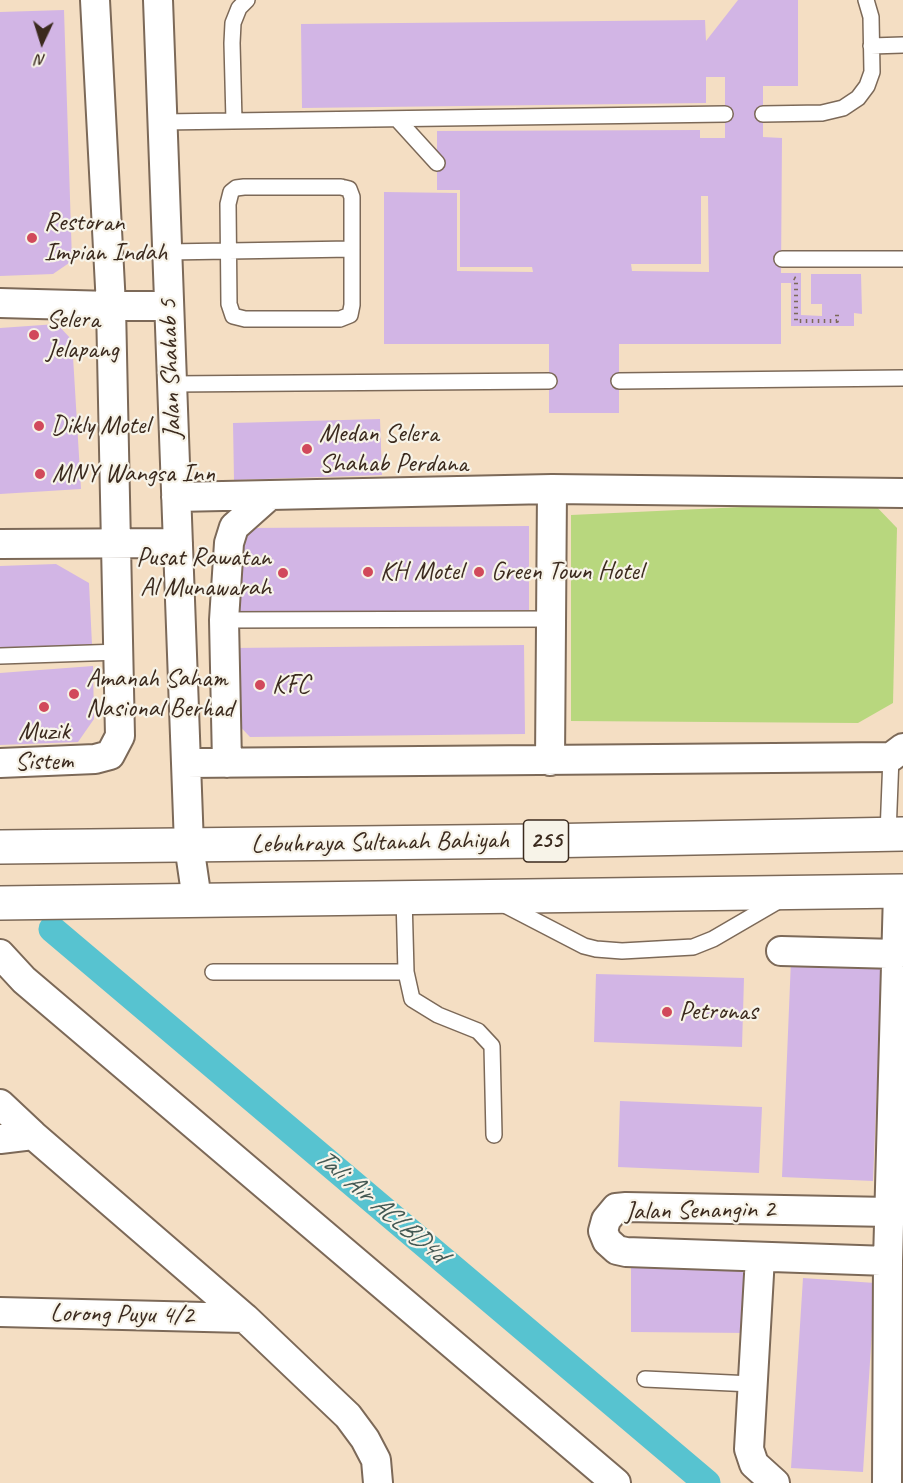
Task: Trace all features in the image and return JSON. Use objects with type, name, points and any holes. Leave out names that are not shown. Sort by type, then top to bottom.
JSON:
[{"type":"main road","name":"Lebuhraya Sultanah Bahiyah","points":[[0,847],[538,842],[896,834]]},
{"type":"main road","name":"255","points":[[0,903],[901,892]]},
{"type":"street","points":[[0,763],[95,759],[110,755],[120,736],[111,306],[95,0]]},
{"type":"street","name":"Jalan Shahab 5","points":[[158,0],[189,846],[197,900]]},
{"type":"street","points":[[0,303],[169,306]]},
{"type":"street","points":[[176,497],[552,489],[903,493]]},
{"type":"street","points":[[550,760],[552,489]]},
{"type":"street","points":[[227,763],[224,620],[229,543],[234,527],[270,495]]},
{"type":"street","points":[[0,544],[178,543]]},
{"type":"street","points":[[186,763],[550,760],[897,753]]},
{"type":"street","points":[[887,1483],[888,1261],[897,954],[901,892]]},
{"type":"street","points":[[781,951],[897,954]]},
{"type":"street","points":[[0,954],[24,980],[616,1483]]},
{"type":"street","points":[[0,1104],[245,1318],[348,1416],[365,1439],[376,1460],[378,1483]]},
{"type":"street","points":[[0,1139],[33,1135]]},
{"type":"street","name":"Jalan Senangin 2","points":[[888,1261],[626,1252],[617,1250],[607,1241],[603,1231],[606,1220],[616,1208],[890,1212]]},
{"type":"street","points":[[760,1257],[749,1449],[754,1464],[775,1483]]},
{"type":"street","name":"Lorong Puyu 4/2","points":[[0,1312],[245,1318]]},
{"type":"lane","points":[[234,121],[233,23],[239,8],[248,0]]},
{"type":"lane","points":[[763,114],[822,112],[843,108],[858,99],[867,86],[872,72],[871,17],[866,0]]},
{"type":"lane","points":[[872,46],[903,45]]},
{"type":"lane","points":[[162,122],[725,114]]},
{"type":"lane","points":[[397,119],[437,163]]},
{"type":"lane","points":[[341,187],[349,189],[352,197],[352,249],[352,311],[350,315],[340,319],[245,319],[233,316],[229,304],[229,197],[236,188],[341,187]]},
{"type":"lane","points":[[166,252],[352,249]]},
{"type":"lane","points":[[782,259],[903,259]]},
{"type":"lane","points":[[619,381],[903,378]]},
{"type":"lane","points":[[172,384],[549,381]]},
{"type":"lane","points":[[224,620],[551,620]]},
{"type":"lane","points":[[0,656],[120,652]]},
{"type":"lane","points":[[896,834],[897,753]]},
{"type":"lane","points":[[489,896],[584,946],[622,951],[693,947],[713,939],[793,892]]},
{"type":"lane","points":[[404,897],[406,972],[412,999],[438,1015],[478,1031],[492,1046],[494,1136]]},
{"type":"lane","points":[[213,972],[406,972]]},
{"type":"lane","points":[[645,1379],[752,1384]]},
{"type":"path","points":[[789,278],[796,279],[796,321],[837,321],[837,312]]},
{"type":"green space","points":[[871,501],[897,528],[893,703],[858,723],[571,721],[571,515]]},
{"type":"building","points":[[738,0],[798,0],[798,86],[763,86],[763,137],[782,138],[781,273],[801,273],[801,315],[822,316],[822,304],[811,304],[811,274],[861,274],[862,314],[854,313],[854,326],[791,326],[791,283],[781,283],[781,344],[619,344],[619,413],[549,413],[549,344],[384,344],[384,192],[457,193],[457,271],[533,272],[532,267],[460,267],[460,190],[437,190],[437,131],[700,130],[700,138],[725,138],[725,77],[706,77],[706,103],[302,108],[301,24],[705,20],[706,41]],"holes":[[[701,196],[708,196],[709,272],[632,271],[631,264],[701,264]]]},
{"type":"building","points":[[64,10],[72,261],[53,274],[0,276],[0,12]]},
{"type":"building","points":[[57,324],[72,340],[81,489],[0,494],[0,328]]},
{"type":"building","name":"Medan Selera Shahab Perdana","points":[[380,419],[382,475],[234,480],[233,423]]},
{"type":"building","points":[[529,526],[529,610],[235,613],[234,546],[250,528]]},
{"type":"building","points":[[56,564],[89,583],[92,645],[0,649],[0,566]]},
{"type":"building","points":[[524,645],[525,734],[250,737],[234,720],[233,648]]},
{"type":"building","points":[[93,666],[94,719],[78,742],[0,745],[0,673]]},
{"type":"building","points":[[791,960],[882,964],[873,1181],[782,1177]]},
{"type":"building","points":[[596,974],[744,978],[742,1047],[594,1042]]},
{"type":"building","points":[[620,1101],[762,1107],[759,1173],[618,1167]]},
{"type":"building","points":[[631,1266],[750,1268],[749,1333],[631,1332]]},
{"type":"building","points":[[803,1278],[875,1283],[863,1472],[791,1468]]},
{"type":"waterway","name":"Tali Air ACLBD4d","points":[[52,929],[707,1483]]},
{"type":"place","name":"Restoran Impian Indah","points":[[32,238]]},
{"type":"place","name":"Selera Jelapang","points":[[34,335]]},
{"type":"place","name":"Dikly Motel","points":[[39,426]]},
{"type":"place","name":"Medan Selera Shahab Perdana","points":[[307,449]]},
{"type":"place","name":"MNY Wangsa Inn","points":[[40,474]]},
{"type":"place","name":"KH Motel","points":[[368,572]]},
{"type":"place","name":"Green Town Hotel","points":[[479,572]]},
{"type":"place","name":"Pusat Rawatan Al Munawarah","points":[[283,573]]},
{"type":"place","name":"KFC","points":[[260,685]]},
{"type":"place","name":"Amanah Saham Nasional Berhad","points":[[74,694]]},
{"type":"place","name":"Muzik Sistem","points":[[44,707]]},
{"type":"place","name":"Petronas","points":[[667,1012]]}]
